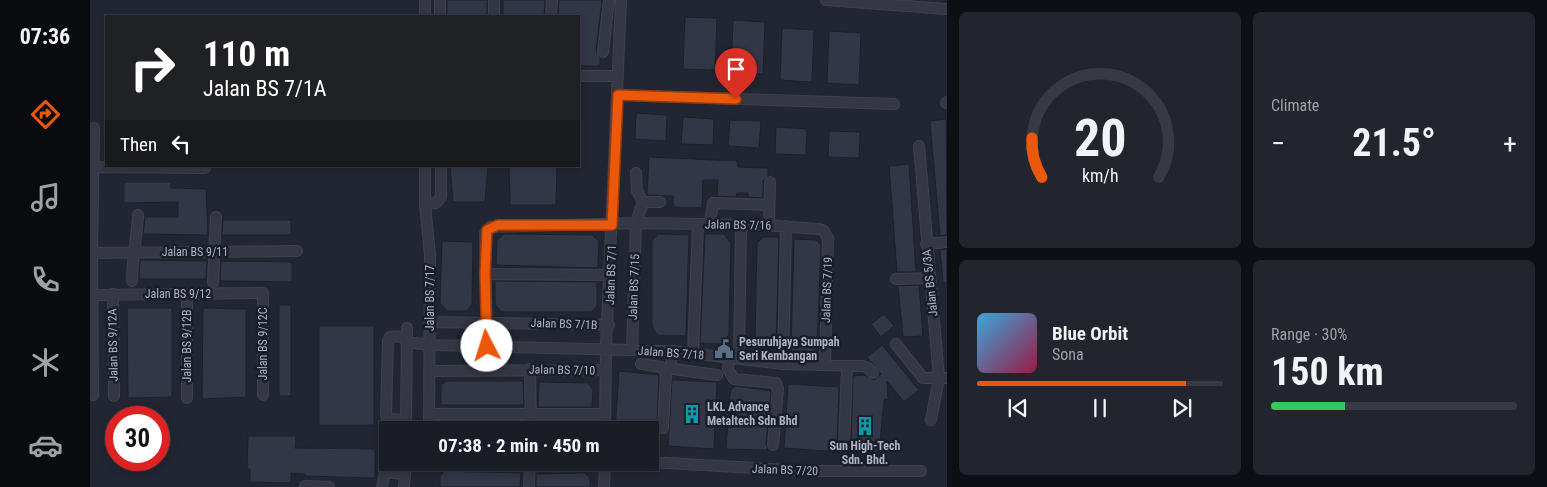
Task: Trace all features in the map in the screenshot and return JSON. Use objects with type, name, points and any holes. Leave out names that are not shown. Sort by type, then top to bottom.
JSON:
[{"type":"street","points":[[425,0],[425,15]]},
{"type":"street","points":[[440,0],[440,15]]},
{"type":"street","points":[[494,0],[494,15]]},
{"type":"street","points":[[551,15],[552,0]]},
{"type":"street","points":[[603,52],[609,0]]},
{"type":"street","name":"Jalan BS 7/1","points":[[605,421],[606,348],[609,325],[621,0]]},
{"type":"street","points":[[826,0],[947,8]]},
{"type":"street","points":[[580,76],[618,76]]},
{"type":"street","points":[[618,95],[894,104]]},
{"type":"street","points":[[93,395],[91,215],[94,128]]},
{"type":"street","name":"Jalan BS 5/3A","points":[[919,146],[926,244],[943,378],[932,420]]},
{"type":"street","points":[[94,167],[205,168]]},
{"type":"street","name":"Jalan BS 7/17","points":[[425,167],[425,204],[430,255],[428,421]]},
{"type":"street","points":[[425,204],[436,204],[441,197],[442,167]]},
{"type":"street","points":[[636,173],[637,191],[642,202],[660,202]]},
{"type":"street","points":[[769,225],[770,182]]},
{"type":"street","name":"Jalan BS 7/15","points":[[632,350],[636,223],[642,202]]},
{"type":"street","points":[[710,224],[711,206],[713,203],[769,205]]},
{"type":"street","points":[[132,281],[133,253],[137,241],[138,215]]},
{"type":"street","points":[[213,282],[216,218]]},
{"type":"street","name":"Jalan BS 7/16","points":[[487,346],[485,322],[485,233],[490,227],[636,223],[769,225],[819,228],[826,234],[829,244]]},
{"type":"street","points":[[693,353],[698,224]]},
{"type":"street","points":[[742,225],[734,358],[728,369],[734,379],[776,383],[778,389],[773,445]]},
{"type":"street","points":[[783,364],[786,226]]},
{"type":"street","points":[[926,244],[947,242]]},
{"type":"street","name":"Jalan BS 7/19","points":[[825,365],[829,244]]},
{"type":"street","name":"Jalan BS 9/11","points":[[92,253],[297,252]]},
{"type":"street","points":[[485,274],[611,275]]},
{"type":"street","points":[[896,279],[930,278]]},
{"type":"street","name":"Jalan BS 9/12A","points":[[113,294],[114,396]]},
{"type":"street","name":"Jalan BS 9/12B","points":[[187,294],[187,398]]},
{"type":"street","name":"Jalan BS 9/12","points":[[92,295],[263,294]]},
{"type":"street","name":"Jalan BS 9/12C","points":[[263,294],[263,395]]},
{"type":"street","name":"Jalan BS 7/1B","points":[[430,322],[609,325]]},
{"type":"street","points":[[406,335],[406,424],[388,419],[386,415],[388,341],[390,337],[406,335]]},
{"type":"street","name":"Jalan BS 7/1B","points":[[406,335],[430,345],[606,348]]},
{"type":"street","points":[[896,344],[923,378],[943,378]]},
{"type":"street","name":"Jalan BS 7/18","points":[[606,348],[672,351],[783,364],[847,366],[868,368],[873,373]]},
{"type":"street","points":[[663,428],[666,377],[672,351]]},
{"type":"street","points":[[641,364],[717,375]]},
{"type":"street","points":[[844,446],[847,366]]},
{"type":"street","points":[[530,369],[531,421]]},
{"type":"street","name":"Jalan BS 7/10","points":[[429,371],[606,370]]},
{"type":"street","points":[[428,414],[605,414]]},
{"type":"street","name":"Jalan BS 7/20","points":[[659,463],[807,472],[921,472]]},
{"type":"street","points":[[404,471],[404,487]]},
{"type":"street","points":[[529,487],[530,471]]},
{"type":"street","points":[[604,487],[605,471]]},
{"type":"street","points":[[382,487],[385,472],[404,474]]},
{"type":"street","points":[[305,486],[330,487]]},
{"type":"building","points":[[447,0],[487,0],[487,15],[447,15]]},
{"type":"building","points":[[503,0],[545,0],[544,15],[503,15]]},
{"type":"building","points":[[559,0],[602,0],[596,51],[600,58],[600,66],[580,66],[580,15],[558,15]]},
{"type":"building","points":[[685,17],[717,18],[715,70],[683,69]]},
{"type":"building","points":[[733,20],[765,22],[763,74],[731,73]]},
{"type":"building","points":[[782,28],[814,30],[812,82],[780,80]]},
{"type":"building","points":[[829,31],[861,33],[859,85],[827,83]]},
{"type":"building","points":[[636,113],[667,115],[666,141],[635,139]]},
{"type":"building","points":[[683,117],[714,119],[713,145],[681,144]]},
{"type":"building","points":[[946,119],[947,235],[940,236],[930,121]]},
{"type":"building","points":[[730,120],[761,121],[759,148],[728,146]]},
{"type":"building","points":[[776,127],[807,129],[806,155],[775,154]]},
{"type":"building","points":[[829,131],[860,132],[859,158],[828,157]]},
{"type":"building","points":[[649,157],[737,161],[738,167],[768,168],[768,176],[763,181],[763,198],[748,197],[748,193],[737,193],[736,197],[717,196],[718,180],[703,180],[702,208],[673,207],[673,196],[647,195]]},
{"type":"building","points":[[909,164],[916,272],[897,272],[889,166]]},
{"type":"building","points":[[450,167],[488,167],[485,202],[453,202]]},
{"type":"building","points":[[509,167],[557,167],[556,205],[510,205]]},
{"type":"building","points":[[124,182],[171,182],[171,188],[206,189],[208,235],[143,234],[145,217],[178,217],[178,202],[124,203]]},
{"type":"building","points":[[223,220],[291,220],[291,235],[222,235]]},
{"type":"building","points":[[504,234],[592,235],[599,241],[598,268],[496,265],[497,240]]},
{"type":"building","points":[[658,234],[689,235],[686,336],[657,335],[652,326],[652,241]]},
{"type":"building","points":[[705,234],[724,234],[731,243],[729,334],[723,344],[700,343]]},
{"type":"building","points":[[763,237],[779,237],[776,348],[761,347],[755,339],[757,243]]},
{"type":"building","points":[[794,239],[816,240],[821,245],[817,349],[808,354],[808,351],[791,351]]},
{"type":"building","points":[[442,241],[473,242],[472,305],[466,311],[447,311],[440,303]]},
{"type":"building","points":[[947,249],[947,283],[943,283],[940,250]]},
{"type":"building","points":[[140,260],[207,261],[206,279],[139,279]]},
{"type":"building","points":[[221,261],[292,262],[292,282],[220,281]]},
{"type":"building","points":[[495,281],[597,282],[597,306],[591,312],[502,312],[495,305]]},
{"type":"building","points":[[919,285],[923,336],[903,337],[898,286]]},
{"type":"building","points":[[279,305],[291,305],[291,396],[279,396]]},
{"type":"building","points":[[127,308],[172,308],[172,397],[128,398]]},
{"type":"building","points":[[203,308],[246,309],[246,397],[202,399]]},
{"type":"building","points":[[884,314],[894,326],[881,337],[871,324]]},
{"type":"building","points":[[319,326],[374,326],[374,425],[319,425]]},
{"type":"building","name":"Sun High-Tech Sdn. Bhd.","points":[[882,345],[919,390],[904,402],[887,381],[888,399],[884,400],[879,454],[848,453],[851,447],[853,376],[865,375],[874,380],[881,374],[867,357]]},
{"type":"building","points":[[619,371],[659,375],[657,421],[616,421]]},
{"type":"building","name":"LKL Advance Metaltech Sdn Bhd","points":[[672,380],[717,382],[714,449],[668,446]]},
{"type":"building","points":[[446,381],[523,381],[524,405],[441,405],[441,385]]},
{"type":"building","points":[[539,382],[588,383],[593,390],[592,407],[538,407]]},
{"type":"building","points":[[788,384],[839,387],[837,447],[839,452],[784,448]]},
{"type":"building","points":[[736,386],[771,391],[766,444],[768,450],[726,449],[730,394],[731,389]]},
{"type":"building","points":[[248,436],[296,436],[295,448],[375,449],[375,478],[305,476],[305,474],[291,473],[291,483],[250,482],[250,469],[247,469]]},
{"type":"building","points":[[444,471],[521,473],[520,487],[440,487],[440,476]]},
{"type":"building","points":[[585,473],[590,478],[590,487],[536,487],[536,474]]},
{"type":"place","name":"Pesuruhjaya Sumpah Seri Kembangan","points":[[724,349]]},
{"type":"place","name":"LKL Advance Metaltech Sdn Bhd","points":[[692,414]]},
{"type":"place","name":"Sun High-Tech Sdn. Bhd.","points":[[865,426]]},
{"type":"route","points":[[487,346],[485,322],[485,233],[490,227],[498,225],[612,225],[618,95],[736,99]]}]
